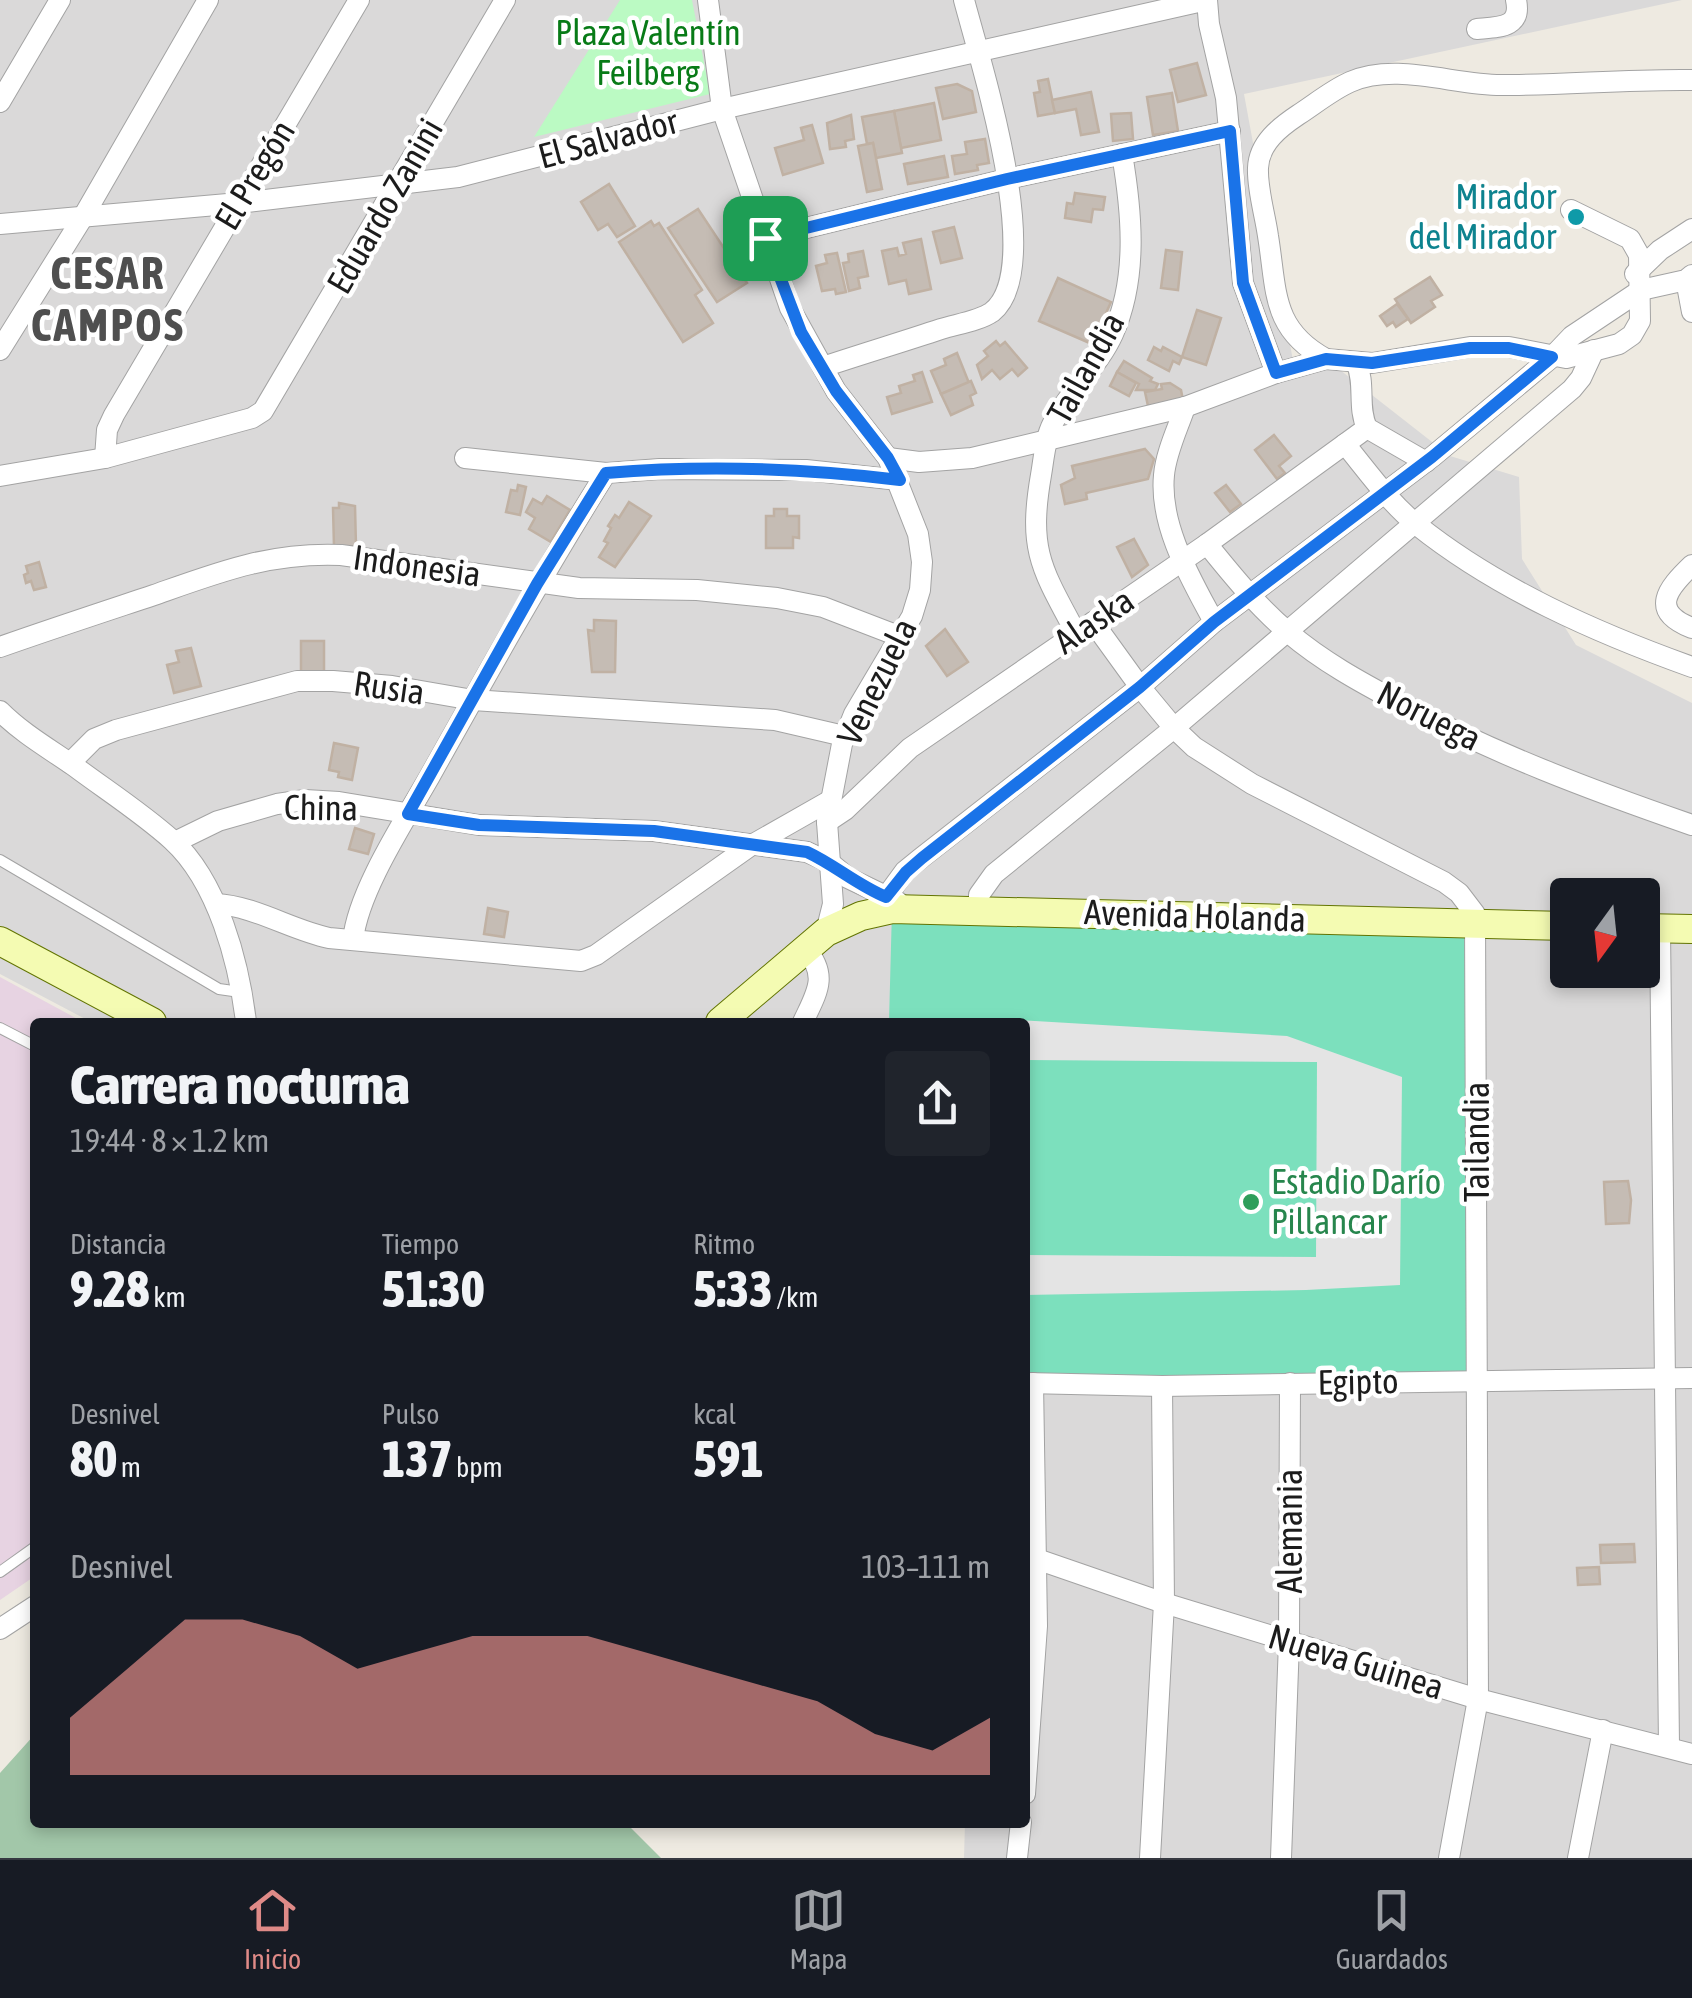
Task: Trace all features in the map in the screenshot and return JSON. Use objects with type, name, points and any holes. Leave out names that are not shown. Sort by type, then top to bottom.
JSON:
[{"type":"street","points":[[0,102],[60,0]]},
{"type":"street","points":[[0,350],[83,217],[208,0]]},
{"type":"street","name":"El Pregón","points":[[105,458],[114,415],[358,0]]},
{"type":"street","name":"Eduardo Zanini","points":[[105,458],[252,418],[263,410],[505,0]]},
{"type":"street","name":"Venezuela","points":[[708,0],[722,109],[765,238],[801,332],[853,416],[888,458],[900,480],[918,534],[922,562],[920,590],[901,637],[844,736],[827,822],[833,904],[816,940],[820,976],[804,1018]]},
{"type":"street","points":[[823,367],[988,314],[1010,289],[1014,230],[1007,179],[964,0]]},
{"type":"street","points":[[1207,0],[1230,131],[1243,283],[1276,373]]},
{"type":"street","name":"El Salvador","points":[[0,224],[239,203],[458,177],[722,109],[1207,0]]},
{"type":"street","points":[[1478,30],[1508,26],[1515,21],[1519,13],[1516,0]]},
{"type":"street","points":[[1326,359],[1301,346],[1284,322],[1276,290],[1258,168],[1267,142],[1286,122],[1347,83],[1382,75],[1500,85],[1692,80]]},
{"type":"street","points":[[765,238],[1007,179],[1230,131]]},
{"type":"street","name":"Tailandia","points":[[1122,154],[1131,230],[1128,280],[1112,336],[1052,424],[1047,440],[1034,535],[1046,574],[1084,627],[1174,728],[1222,768],[1444,882],[1468,902],[1476,923],[1478,1700],[1449,1858]]},
{"type":"street","points":[[888,458],[919,462],[972,458],[1185,407],[1326,359],[1372,363],[1470,348],[1509,348],[1566,358],[1619,344],[1632,336],[1640,321],[1640,255],[1630,240],[1571,210]]},
{"type":"street","points":[[1615,306],[1640,267],[1692,229]]},
{"type":"street","points":[[886,897],[922,858],[1140,687],[1214,622],[1426,462],[1572,336],[1642,290],[1689,278],[1692,312]]},
{"type":"street","points":[[979,911],[979,895],[994,874],[1174,728],[1572,389],[1594,350]]},
{"type":"street","points":[[1356,362],[1363,378],[1362,412],[1367,428],[1426,462]]},
{"type":"street","points":[[1185,407],[1164,474],[1168,517],[1183,560],[1214,622]]},
{"type":"street","name":"Alaska","points":[[827,822],[910,748],[1207,544],[1367,428]]},
{"type":"street","points":[[1345,444],[1385,494],[1413,522],[1448,548],[1583,624],[1692,667]]},
{"type":"street","points":[[0,476],[105,458]]},
{"type":"street","points":[[465,458],[606,473],[660,468],[806,470],[900,480]]},
{"type":"street","points":[[353,940],[359,910],[408,814],[537,584],[606,473]]},
{"type":"street","name":"Noruega","points":[[1207,544],[1251,597],[1286,631],[1360,682],[1472,740],[1692,825]]},
{"type":"street","name":"Indonesia","points":[[0,647],[276,556],[341,555],[537,584],[697,590],[777,598],[824,608],[901,637]]},
{"type":"street","points":[[1692,565],[1674,582],[1666,606],[1678,622],[1692,628]]},
{"type":"street","name":"Rusia","points":[[70,764],[94,740],[116,730],[297,680],[392,686],[473,700],[774,720],[844,736]]},
{"type":"street","points":[[0,711],[34,741],[175,842],[216,904],[245,1018]]},
{"type":"street","name":"China","points":[[175,842],[218,820],[277,804],[305,800],[339,802],[479,825],[654,831],[807,852],[830,862],[848,878],[916,910]]},
{"type":"street","points":[[216,904],[246,909],[304,932],[353,940],[558,962],[581,961],[596,955],[750,846],[831,800]]},
{"type":"street","name":"Avenida Holanda","points":[[725,1018],[816,940],[861,916],[892,909],[1550,925]]},
{"type":"street","points":[[1660,928],[1692,929]]},
{"type":"street","points":[[0,940],[145,1018]]},
{"type":"street","points":[[1654,988],[1667,1378],[1669,1746]]},
{"type":"street","name":"Egipto","points":[[1030,1383],[1162,1386],[1692,1378]]},
{"type":"street","name":"Alemania","points":[[1281,1858],[1290,1642],[1290,1384]]},
{"type":"street","points":[[1150,1858],[1164,1603],[1162,1386]]},
{"type":"street","points":[[1030,1470],[1037,1626],[1030,1724]]},
{"type":"street","name":"Nueva Guinea","points":[[1031,1557],[1164,1603],[1478,1700],[1692,1754]]},
{"type":"street","points":[[0,1632],[30,1610]]},
{"type":"street","points":[[0,1632],[30,1623]]},
{"type":"street","points":[[1578,1858],[1603,1730]]},
{"type":"street","points":[[1018,1858],[1020,1828]]},
{"type":"lane","points":[[0,860],[220,988],[241,992]]},
{"type":"lane","points":[[0,1028],[30,1043]]},
{"type":"lane","points":[[0,1572],[30,1551]]},
{"type":"shaded area","points":[[0,0],[1682,0],[1244,94],[1294,366],[1326,359],[1450,456],[1519,477],[1522,559],[1576,645],[1692,703],[1692,1858],[964,1858],[965,1828],[1030,1828],[1030,1018],[83,1018],[0,974]]},
{"type":"shaded area","points":[[0,977],[76,1018],[30,1018],[30,1579],[0,1600]]},
{"type":"shaded area","points":[[1030,1021],[1287,1036],[1402,1077],[1400,1285],[1030,1295],[1030,1255],[1316,1257],[1317,1062],[1030,1060]]},
{"type":"green space","name":"Plaza Valentín Feilberg","points":[[620,0],[692,0],[710,94],[534,137]]},
{"type":"green space","name":"Estadio Darío Pillancar","points":[[892,909],[1476,923],[1478,1381],[1030,1383],[1030,1018],[889,1018]]},
{"type":"green space","points":[[30,1740],[30,1828],[631,1828],[661,1858],[0,1858],[0,1773]]},
{"type":"building","points":[[1197,63],[1206,95],[1178,102],[1170,70]]},
{"type":"building","points":[[1048,79],[1055,113],[1038,116],[1034,93],[1040,92],[1038,81]]},
{"type":"building","points":[[957,84],[972,91],[976,112],[943,119],[936,88]]},
{"type":"building","points":[[1091,92],[1099,132],[1081,135],[1076,109],[1055,113],[1052,100]]},
{"type":"building","points":[[1172,93],[1178,131],[1153,135],[1147,97]]},
{"type":"building","points":[[934,103],[941,140],[901,148],[894,111]]},
{"type":"building","points":[[894,111],[902,153],[876,158],[873,143],[867,144],[862,117]]},
{"type":"building","points":[[1131,113],[1133,139],[1113,141],[1111,114]]},
{"type":"building","points":[[851,115],[854,139],[845,141],[846,147],[830,149],[827,123]]},
{"type":"building","points":[[812,125],[823,163],[783,175],[775,148],[804,140],[801,128]]},
{"type":"building","points":[[985,139],[989,163],[977,165],[978,170],[955,174],[952,156],[967,154],[965,142]]},
{"type":"building","points":[[873,143],[882,189],[867,192],[858,146]]},
{"type":"building","points":[[944,156],[948,177],[908,184],[904,164]]},
{"type":"building","points":[[609,184],[635,226],[617,237],[608,224],[598,230],[581,202]]},
{"type":"building","points":[[1075,193],[1105,197],[1103,210],[1093,209],[1091,222],[1065,218],[1067,203],[1073,204]]},
{"type":"building","points":[[698,209],[747,283],[717,302],[668,228]]},
{"type":"building","points":[[651,221],[654,226],[659,223],[702,290],[695,295],[713,323],[683,342],[619,242]]},
{"type":"building","points":[[954,227],[962,258],[941,263],[933,232]]},
{"type":"building","points":[[921,239],[931,289],[909,294],[906,280],[889,284],[882,251],[897,248],[899,256],[906,254],[903,243]]},
{"type":"building","points":[[1166,250],[1182,252],[1178,290],[1161,288]]},
{"type":"building","points":[[863,251],[868,276],[858,278],[860,288],[849,291],[843,263],[849,262],[848,254]]},
{"type":"building","points":[[837,253],[846,292],[836,294],[835,289],[822,291],[816,266],[827,263],[825,255]]},
{"type":"building","points":[[1430,277],[1442,295],[1431,301],[1435,307],[1411,323],[1395,299]]},
{"type":"building","points":[[1058,278],[1111,302],[1092,344],[1039,321]]},
{"type":"building","points":[[1397,304],[1408,319],[1396,327],[1393,322],[1387,326],[1380,316]]},
{"type":"building","points":[[1197,310],[1221,318],[1206,365],[1182,357]]},
{"type":"building","points":[[996,341],[1000,346],[1005,342],[1027,368],[1018,376],[1012,369],[1000,379],[992,370],[982,379],[977,365],[988,356],[984,351]]},
{"type":"building","points":[[1154,347],[1161,351],[1163,347],[1182,357],[1179,364],[1173,361],[1169,371],[1148,360]]},
{"type":"building","points":[[957,353],[969,383],[941,394],[931,371],[946,365],[944,359]]},
{"type":"building","points":[[1124,361],[1152,378],[1150,381],[1158,384],[1155,390],[1136,390],[1139,384],[1117,372]]},
{"type":"building","points":[[922,372],[932,402],[892,414],[887,397],[901,393],[899,386],[915,381],[913,375]]},
{"type":"building","points":[[1117,372],[1136,383],[1129,396],[1110,386]]},
{"type":"building","points":[[971,381],[976,393],[970,396],[973,405],[951,415],[941,394]]},
{"type":"building","points":[[1170,383],[1181,390],[1183,400],[1148,406],[1145,392]]},
{"type":"building","points":[[1274,435],[1291,456],[1279,466],[1285,473],[1277,479],[1255,450]]},
{"type":"building","points":[[1145,449],[1154,459],[1148,479],[1086,493],[1087,499],[1065,504],[1061,485],[1075,478],[1072,466]]},
{"type":"building","points":[[518,485],[526,487],[520,515],[506,512],[511,490],[517,491]]},
{"type":"building","points":[[1226,485],[1241,504],[1230,512],[1215,493]]},
{"type":"building","points":[[547,496],[570,510],[551,542],[529,529],[535,518],[526,512],[533,499],[542,504]]},
{"type":"building","points":[[629,502],[651,516],[615,567],[599,557],[608,543],[604,541],[611,528],[608,526],[615,515],[619,518]]},
{"type":"building","points":[[339,503],[355,506],[356,546],[334,547],[333,508],[339,508]]},
{"type":"building","points":[[774,509],[787,509],[787,516],[799,516],[799,538],[793,537],[793,548],[766,548],[766,516],[774,516]]},
{"type":"building","points":[[1134,539],[1148,565],[1132,577],[1117,547]]},
{"type":"building","points":[[39,562],[46,587],[34,590],[24,575],[28,573],[26,566]]},
{"type":"building","points":[[594,620],[616,621],[615,672],[592,672],[588,630],[594,631]]},
{"type":"building","points":[[945,629],[968,662],[947,676],[926,646]]},
{"type":"building","points":[[301,641],[324,641],[324,672],[301,671]]},
{"type":"building","points":[[191,648],[201,686],[174,693],[167,665],[179,662],[176,651]]},
{"type":"building","points":[[334,743],[358,748],[352,780],[329,770]]},
{"type":"building","points":[[355,828],[374,834],[368,854],[349,849]]},
{"type":"building","points":[[488,908],[508,912],[504,937],[484,934]]},
{"type":"building","points":[[1628,1181],[1629,1223],[1606,1224],[1604,1182]]},
{"type":"building","points":[[1634,1544],[1635,1562],[1601,1563],[1600,1545]]},
{"type":"building","points":[[1599,1567],[1600,1584],[1578,1585],[1577,1568]]},
{"type":"place","name":"Mirador del Mirador","points":[[1576,217]]},
{"type":"place","name":"Estadio Darío Pillancar","points":[[1251,1202]]},
{"type":"district","name":"CESAR CAMPOS","points":[[108,299]]},
{"type":"route","points":[[1230,131],[1243,283],[1276,373],[1326,359],[1372,363],[1470,348],[1509,348],[1552,357],[1432,457],[1214,622],[1140,687],[922,858],[886,897],[807,852],[654,831],[479,825],[408,814],[537,584],[606,473],[660,468],[806,470],[900,480],[888,458],[836,391],[801,332],[765,238],[1007,179],[1230,131]]}]
